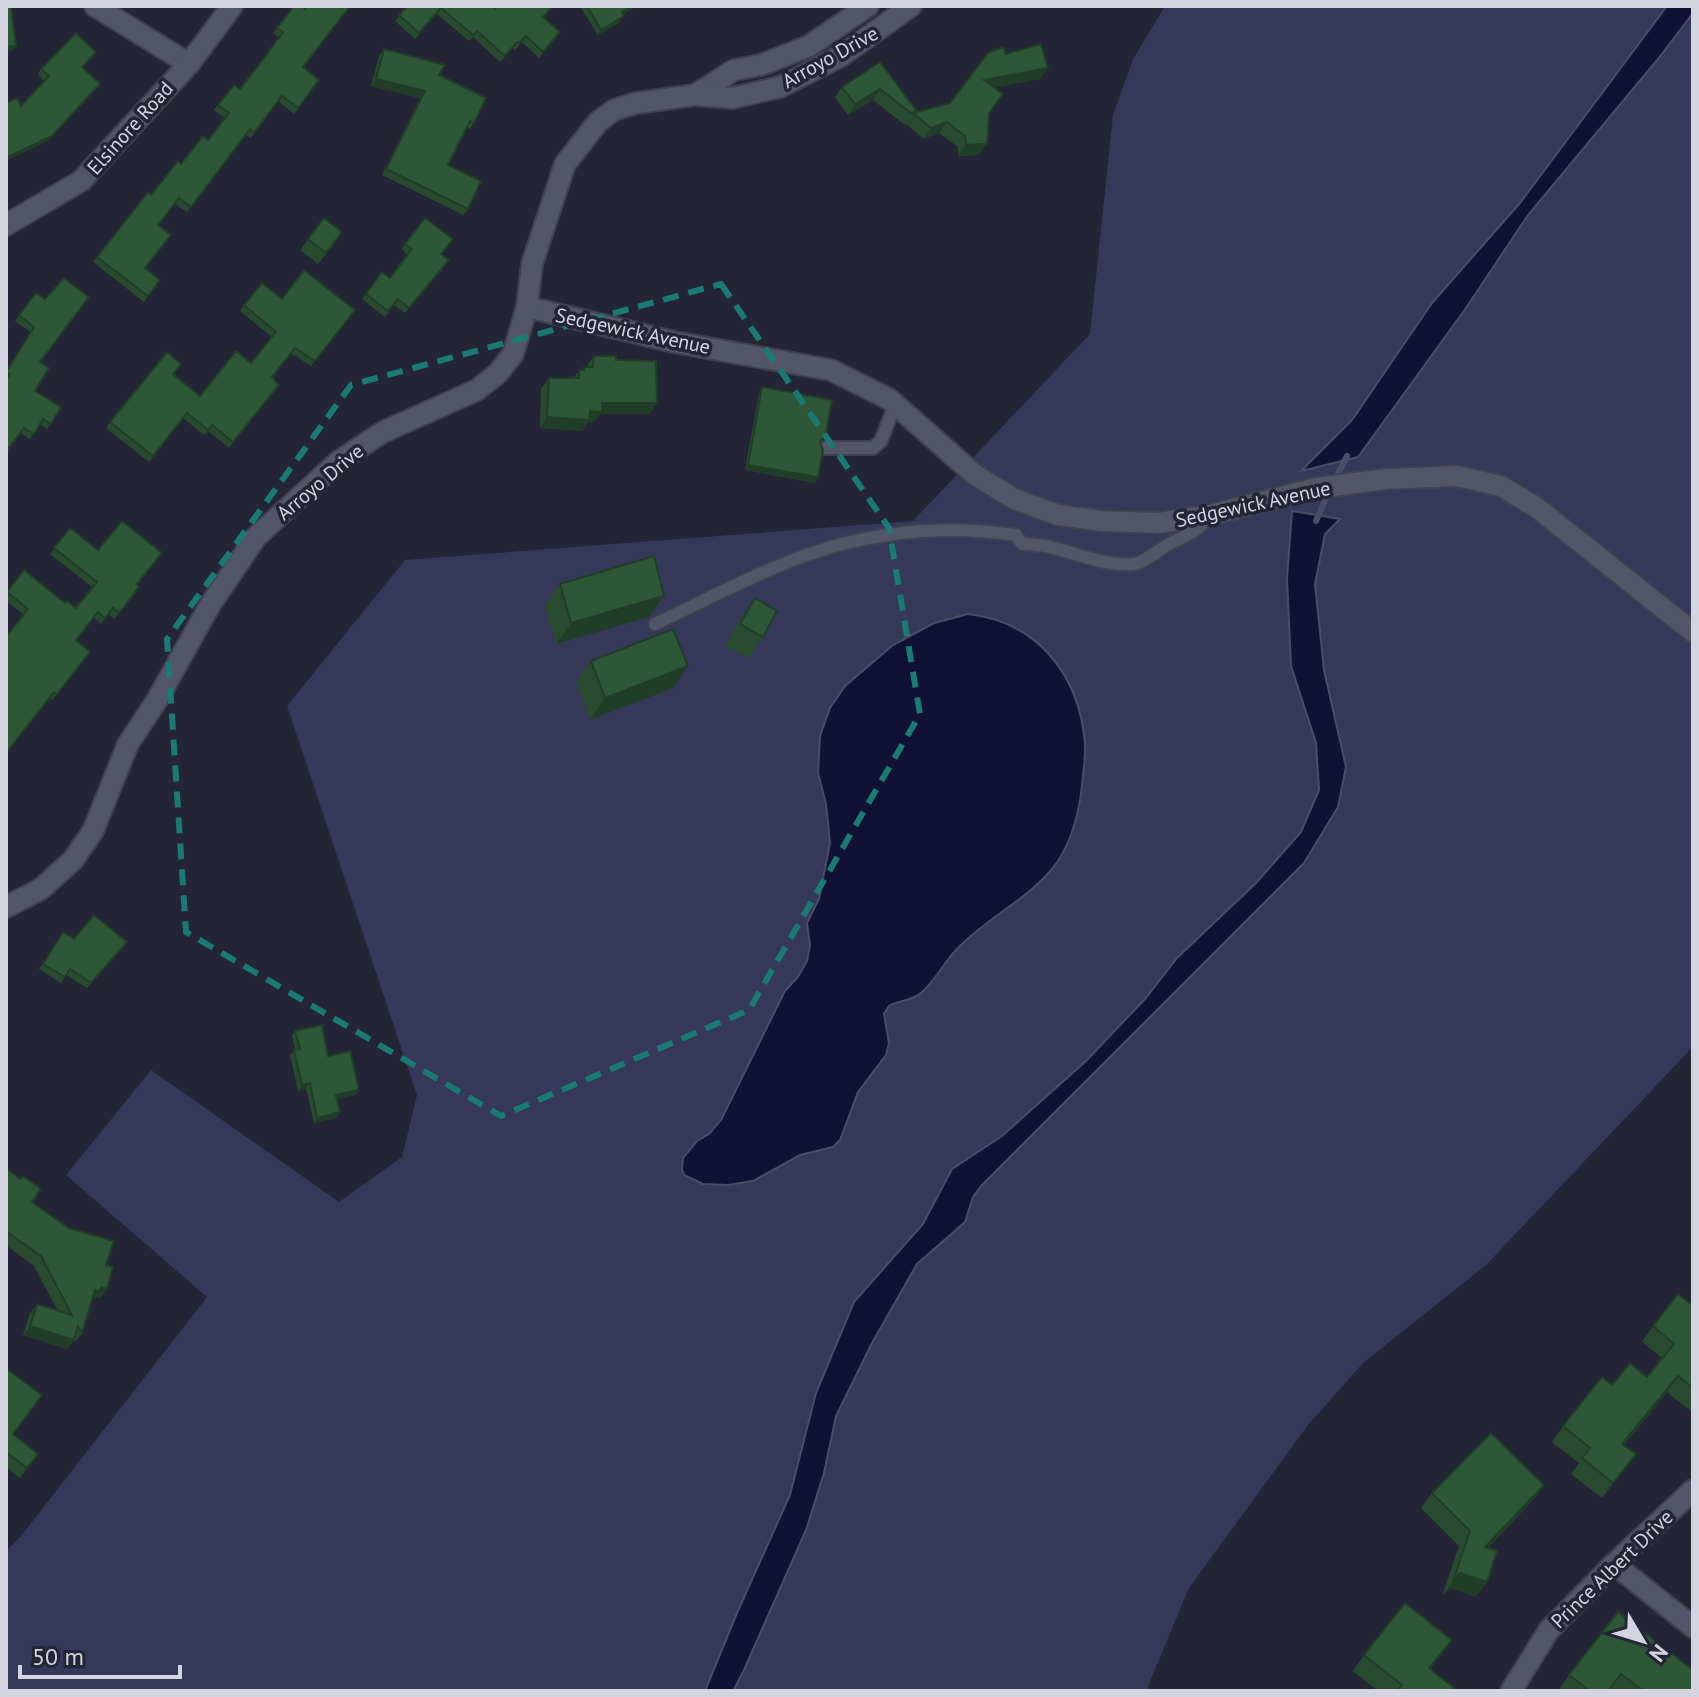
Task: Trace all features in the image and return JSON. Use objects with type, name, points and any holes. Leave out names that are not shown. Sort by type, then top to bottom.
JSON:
[{"type":"street","points":[[95,6],[189,64]]},
{"type":"street","name":"Elsinore Road","points":[[6,225],[81,181],[189,64],[232,6]]},
{"type":"street","name":"Arroyo Drive","points":[[695,95],[734,70],[761,65],[809,46],[868,6]]},
{"type":"street","name":"Arroyo Drive","points":[[6,907],[41,889],[73,860],[93,831],[128,744],[157,700],[210,605],[256,537],[339,461],[383,432],[477,390],[498,373],[513,354],[527,307],[532,264],[565,164],[584,136],[614,110],[636,103],[695,95],[732,98],[780,87],[852,48],[911,6]]},
{"type":"street","name":"Sedgewick Avenue","points":[[527,307],[674,342],[831,370],[862,383],[895,405],[974,474],[1014,499],[1058,515],[1102,521],[1159,523],[1210,515],[1317,488],[1386,479],[1457,476],[1501,486],[1537,508],[1693,632]]},
{"type":"street","name":"Prince Albert Drive","points":[[1511,1691],[1549,1630],[1693,1490]]},
{"type":"street","points":[[1614,1564],[1693,1627]]},
{"type":"lane","points":[[809,46],[820,66]]},
{"type":"lane","points":[[825,448],[873,448],[881,441],[895,405]]},
{"type":"lane","points":[[655,624],[785,564],[845,543],[912,531],[973,529],[1016,535],[1022,544],[1041,543],[1100,560],[1135,564],[1172,542],[1195,533],[1210,515]]},
{"type":"highlighted area","points":[[721,284],[889,528],[920,714],[749,1010],[501,1116],[186,932],[167,639],[351,385]]},
{"type":"shaded area","points":[[1165,6],[1693,6],[1693,1045],[1690,1050],[1486,1265],[1363,1363],[1308,1425],[1189,1588],[1146,1691],[6,1691],[6,1551],[21,1536],[207,1297],[66,1175],[151,1070],[339,1202],[402,1157],[417,1095],[287,706],[405,560],[913,521],[1090,334],[1113,115],[1133,59]]},
{"type":"shaded area","points":[[1667,6],[1693,6],[1693,13],[1528,215],[1466,308],[1358,457],[1301,471],[1352,420],[1432,303],[1520,203]]},
{"type":"shaded area","points":[[1292,511],[1340,519],[1325,534],[1315,584],[1324,670],[1346,767],[1338,807],[1304,863],[982,1185],[973,1197],[965,1222],[917,1264],[872,1343],[836,1416],[824,1473],[806,1530],[743,1672],[733,1691],[705,1691],[790,1495],[816,1393],[854,1302],[923,1224],[952,1169],[1002,1136],[1086,1061],[1145,999],[1177,958],[1256,883],[1301,832],[1319,790],[1316,743],[1291,666],[1287,579]]},
{"type":"shaded area","points":[[968,614],[993,619],[1034,640],[1064,674],[1074,695],[1081,718],[1085,759],[1077,815],[1063,852],[1035,886],[969,937],[922,992],[889,1006],[884,1014],[889,1043],[886,1055],[858,1092],[840,1140],[833,1147],[800,1155],[753,1181],[728,1185],[703,1184],[684,1175],[683,1158],[721,1120],[785,991],[807,961],[810,945],[807,923],[819,899],[830,843],[826,804],[818,773],[820,736],[830,708],[845,686],[893,645],[934,623]]},
{"type":"building","points":[[6,6],[11,6],[16,46],[6,47]]},
{"type":"building","points":[[294,6],[305,9],[307,6],[350,6],[303,67],[319,80],[298,108],[282,96],[254,133],[250,129],[191,207],[179,198],[158,225],[171,235],[145,268],[160,280],[148,296],[97,257],[148,192],[151,195],[203,136],[208,140],[229,113],[218,105],[234,85],[240,89],[264,58],[283,32],[277,28]]},
{"type":"building","points":[[408,6],[553,6],[543,17],[560,32],[543,52],[526,36],[505,56],[477,31],[473,35],[441,8],[419,33],[399,15]]},
{"type":"building","points":[[587,6],[632,6],[622,12],[624,16],[601,30]]},
{"type":"building","points":[[76,33],[96,52],[82,67],[100,84],[52,136],[6,158],[6,103],[17,98],[21,106],[49,76],[41,69]]},
{"type":"building","points":[[1041,44],[1048,68],[984,80],[1003,94],[989,113],[987,144],[966,145],[965,136],[947,122],[931,128],[913,113],[950,103],[988,53],[1003,47],[1006,54]]},
{"type":"building","points":[[384,49],[445,65],[439,75],[486,98],[474,123],[470,121],[448,165],[481,181],[468,209],[386,169],[425,91],[376,79]]},
{"type":"building","points":[[880,62],[916,110],[912,114],[880,89],[855,104],[842,87]]},
{"type":"building","points":[[324,218],[342,232],[326,253],[308,239]]},
{"type":"building","points":[[425,218],[453,239],[441,254],[449,260],[409,308],[398,299],[388,311],[366,294],[382,272],[390,278],[412,249],[405,244]]},
{"type":"building","points":[[304,270],[355,310],[315,361],[295,348],[272,377],[279,385],[233,442],[212,425],[208,430],[187,413],[153,456],[110,422],[167,352],[181,364],[173,374],[200,396],[236,351],[251,363],[276,332],[244,305],[262,283],[282,299]]},
{"type":"building","points":[[64,278],[89,297],[40,362],[49,368],[35,391],[61,407],[51,424],[43,419],[34,434],[24,428],[6,452],[6,380],[10,374],[6,372],[34,327],[19,315],[36,293],[45,299]]},
{"type":"building","points":[[594,356],[656,361],[657,403],[602,403],[602,412],[590,411],[589,420],[547,417],[549,378],[579,378],[579,370],[593,367]]},
{"type":"building","points":[[762,387],[832,400],[826,434],[820,442],[823,450],[818,477],[748,465]]},
{"type":"building","points":[[122,521],[162,553],[119,613],[113,608],[105,618],[98,612],[76,640],[90,652],[6,753],[6,637],[28,609],[7,592],[24,570],[65,603],[67,601],[76,608],[97,582],[54,548],[70,528],[98,550]]},
{"type":"building","points":[[654,556],[664,596],[571,623],[560,584]]},
{"type":"building","points":[[755,598],[777,611],[763,637],[740,624]]},
{"type":"building","points":[[673,629],[688,666],[605,698],[591,661]]},
{"type":"building","points":[[94,915],[127,942],[91,983],[70,969],[65,977],[43,964],[63,932],[74,939]]},
{"type":"building","points":[[322,1025],[328,1056],[350,1051],[359,1090],[336,1095],[340,1112],[317,1118],[310,1083],[302,1085],[294,1050],[300,1049],[295,1031]]},
{"type":"building","points":[[6,1168],[41,1189],[32,1202],[69,1228],[114,1241],[106,1265],[113,1267],[107,1289],[101,1287],[100,1291],[95,1290],[82,1333],[78,1326],[74,1340],[30,1326],[37,1304],[72,1315],[41,1256],[6,1233]]},
{"type":"building","points":[[1678,1294],[1691,1304],[1693,1301],[1693,1388],[1678,1376],[1622,1444],[1636,1454],[1613,1483],[1582,1458],[1590,1448],[1563,1426],[1602,1377],[1612,1385],[1630,1363],[1647,1377],[1674,1344],[1653,1326]]},
{"type":"building","points":[[8,1370],[42,1395],[13,1434],[38,1454],[27,1468],[6,1452]]},
{"type":"building","points":[[1491,1433],[1544,1485],[1485,1547],[1497,1551],[1487,1582],[1460,1573],[1453,1581],[1470,1531],[1432,1493]]},
{"type":"building","points":[[1405,1603],[1452,1640],[1429,1668],[1458,1691],[1397,1691],[1402,1685],[1364,1655]]},
{"type":"building","points":[[1618,1612],[1693,1670],[1693,1691],[1643,1691],[1621,1674],[1608,1691],[1590,1691],[1569,1675]]},
{"type":"waterway","points":[[1334,481],[1347,456]]},
{"type":"waterway","points":[[1316,521],[1329,491]]}]
